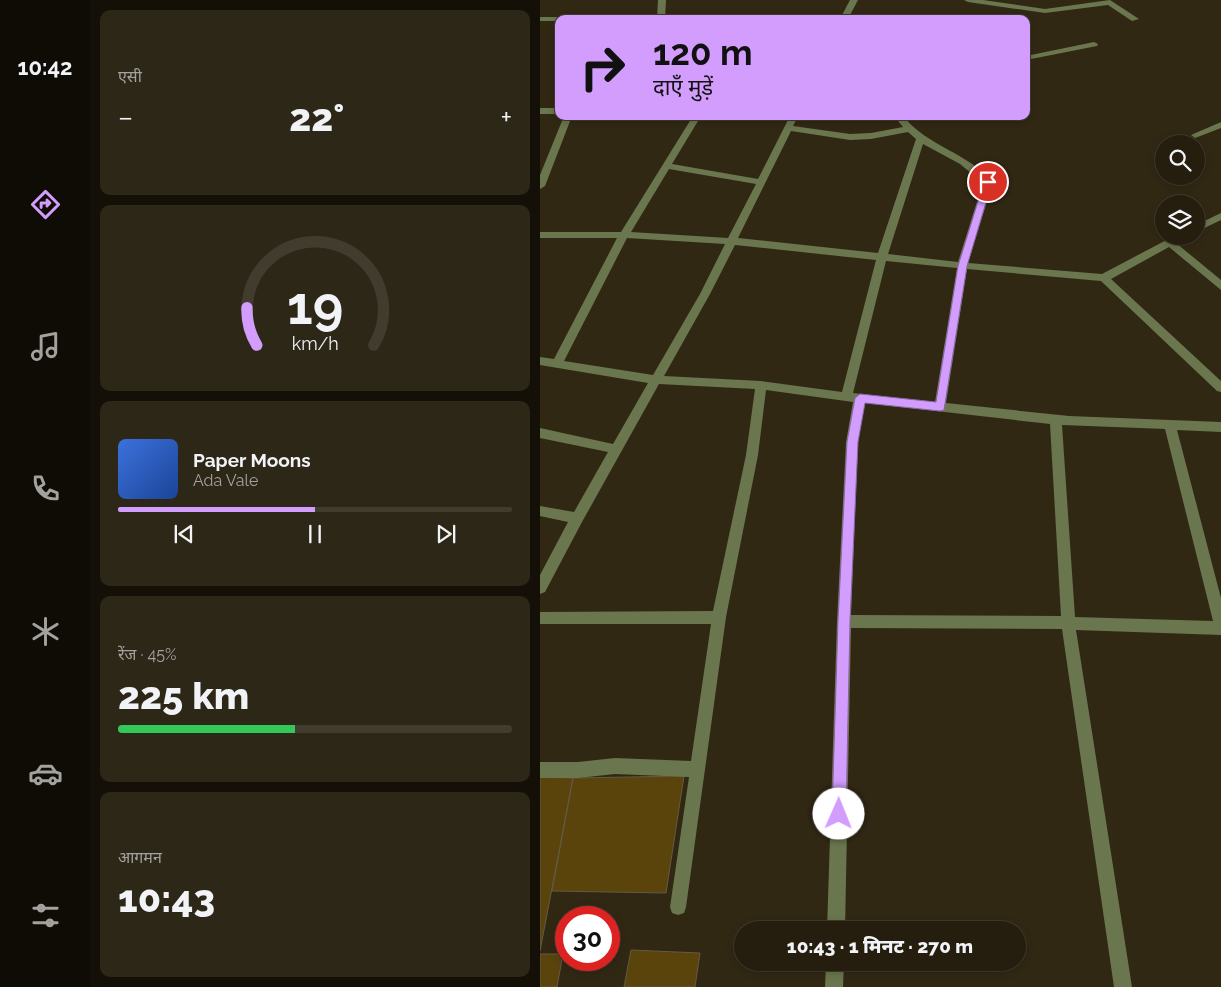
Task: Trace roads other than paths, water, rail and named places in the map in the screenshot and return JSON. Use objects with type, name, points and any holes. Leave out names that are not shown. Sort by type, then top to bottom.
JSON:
[{"type":"street","points":[[661,15],[662,0]]},
{"type":"street","points":[[844,0],[849,10]]},
{"type":"street","points":[[846,15],[854,0]]},
{"type":"street","points":[[970,0],[1045,10],[1108,2],[1135,19]]},
{"type":"street","points":[[540,19],[555,19]]},
{"type":"street","points":[[1030,57],[1094,44]]},
{"type":"street","points":[[540,111],[555,111]]},
{"type":"street","points":[[540,186],[566,120]]},
{"type":"street","points":[[558,364],[624,235],[695,120]]},
{"type":"street","points":[[540,588],[616,449],[706,294],[792,120]]},
{"type":"street","points":[[901,120],[920,139],[960,160],[988,182],[962,266],[940,407]]},
{"type":"street","points":[[1195,135],[1221,125]]},
{"type":"street","points":[[788,128],[850,137],[871,136],[908,129]]},
{"type":"street","points":[[846,396],[882,256],[920,139]]},
{"type":"street","points":[[666,166],[762,182]]},
{"type":"street","points":[[1205,224],[1221,216]]},
{"type":"street","points":[[540,235],[624,235],[732,241],[1055,276],[1104,278],[1166,245]]},
{"type":"street","points":[[1172,245],[1221,286]]},
{"type":"street","points":[[1104,278],[1221,388]]},
{"type":"street","points":[[540,361],[656,380],[761,385],[1056,420],[1221,427]]},
{"type":"street","points":[[678,907],[719,617],[752,455],[761,385]]},
{"type":"street","points":[[836,921],[844,621],[852,442],[860,398]]},
{"type":"street","points":[[1056,420],[1068,623],[1123,987]]},
{"type":"street","points":[[844,621],[1221,626],[1170,426]]},
{"type":"street","points":[[540,433],[616,449]]},
{"type":"street","points":[[540,511],[578,518]]},
{"type":"street","points":[[540,618],[719,617]]},
{"type":"street","points":[[540,770],[578,770],[615,766],[654,769],[698,768]]},
{"type":"street","points":[[834,987],[835,971]]}]
